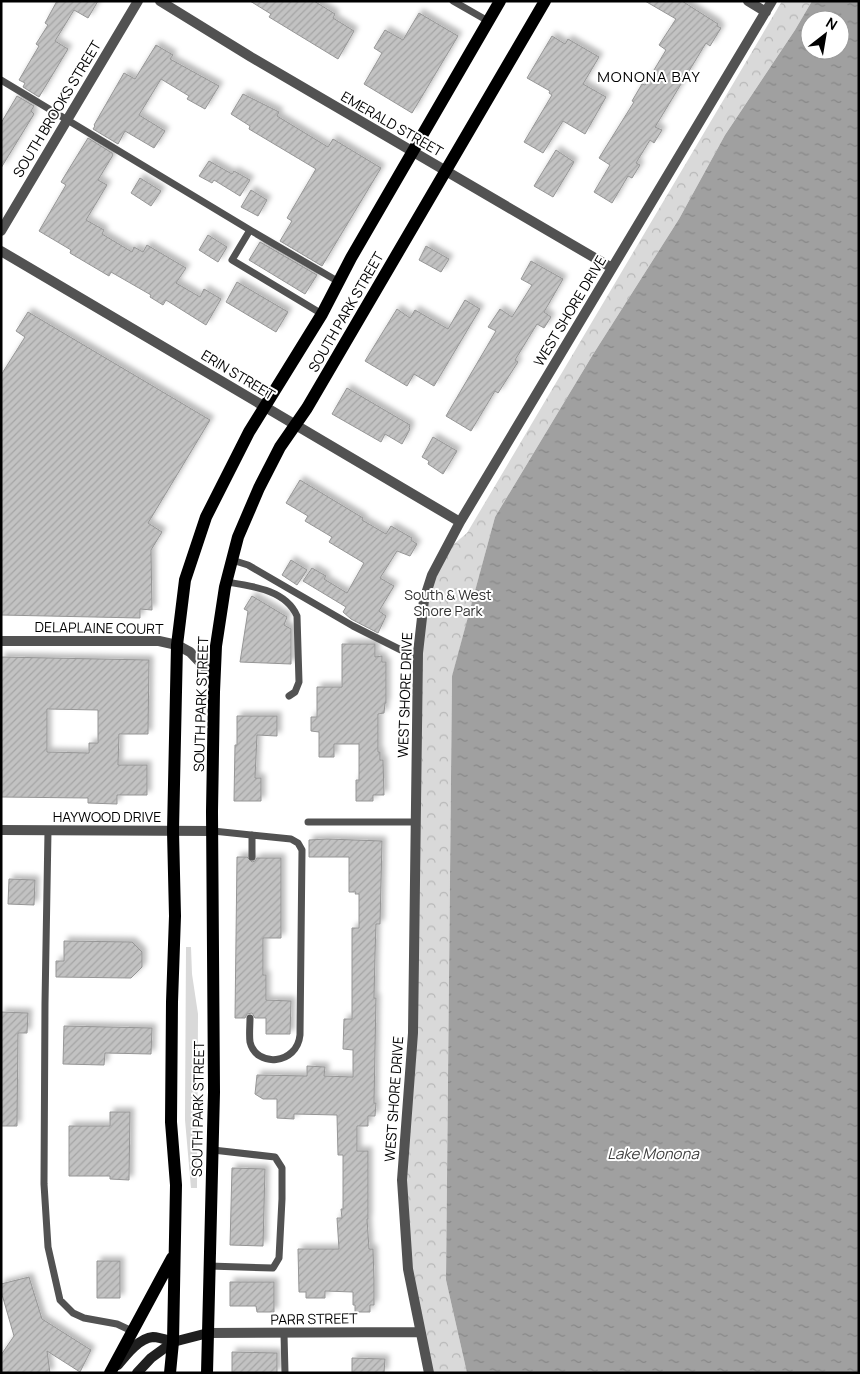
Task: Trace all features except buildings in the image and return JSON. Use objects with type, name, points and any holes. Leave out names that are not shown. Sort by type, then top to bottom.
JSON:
[{"type":"main road","name":"SOUTH PARK STREET","points":[[170,1373],[173,1342],[176,1186],[170,1099],[175,916],[173,831],[177,645],[185,580],[206,517],[250,432],[322,314],[338,282],[500,1]]},
{"type":"main road","name":"SOUTH PARK STREET","points":[[207,1373],[214,1092],[214,677],[216,646],[232,560],[238,537],[259,488],[280,447],[307,408],[545,1]]},
{"type":"main road","points":[[110,1373],[174,1254]]},
{"type":"main road","points":[[137,1373],[151,1358],[173,1342],[208,1333]]},
{"type":"main road","points":[[110,1373],[144,1340],[153,1337],[173,1342]]},
{"type":"street","name":"SOUTH BROOKS STREET","points":[[1,231],[138,1]]},
{"type":"street","name":"EMERALD STREET","points":[[160,1],[612,268]]},
{"type":"street","points":[[748,1],[766,12]]},
{"type":"street","name":"WEST SHORE DRIVE","points":[[429,1373],[408,1269],[402,1180],[413,1032],[418,653],[424,600],[432,575],[460,522],[772,1]]},
{"type":"street","name":"ERIN STREET","points":[[1,251],[460,522]]},
{"type":"street","name":"DELAPLAINE COURT","points":[[1,641],[159,641],[177,645],[190,652],[214,677]]},
{"type":"street","name":"HAYWOOD DRIVE","points":[[1,830],[213,831]]},
{"type":"street","name":"PARR STREET","points":[[208,1333],[420,1332]]},
{"type":"lane","points":[[454,1],[488,21]]},
{"type":"lane","points":[[1,80],[338,282]]},
{"type":"lane","points":[[250,230],[232,260],[322,314]]},
{"type":"lane","points":[[232,560],[248,565],[352,626],[402,650],[418,653]]},
{"type":"lane","points":[[227,582],[260,587],[284,600],[294,608],[297,616],[298,682],[295,692],[289,696]]},
{"type":"lane","points":[[308,822],[416,822]]},
{"type":"lane","points":[[48,831],[44,1184],[48,1247],[60,1300],[65,1307],[84,1318],[117,1324],[132,1331]]},
{"type":"lane","points":[[213,831],[274,836],[295,840],[302,850],[300,1035],[296,1048],[284,1059],[263,1057],[256,1052],[250,1042],[250,1018]]},
{"type":"lane","points":[[252,835],[252,858]]},
{"type":"lane","points":[[209,1266],[273,1268],[279,1258],[282,1199],[282,1168],[275,1157],[213,1150]]},
{"type":"lane","points":[[284,1334],[285,1373]]},
{"type":"green space","name":"South & West Shore Park","points":[[782,1],[812,1],[807,10],[800,10],[800,21],[795,30],[725,135],[679,219],[592,356],[495,517],[452,677],[446,1280],[467,1373],[429,1373],[420,1332],[402,1180],[413,1033],[418,653],[424,600],[442,554],[467,533]]},
{"type":"green space","points":[[186,947],[191,947],[192,974],[198,1014],[197,1188],[191,1188],[185,1120]]},
{"type":"water","name":"Lake Monona","points":[[812,1],[859,1],[859,1373],[467,1373],[446,1280],[452,676],[495,517],[592,356],[679,219],[725,135],[800,21],[800,60],[850,60],[850,10],[807,10]]},
{"type":"district","name":"MONONA BAY","points":[[649,77]]}]
